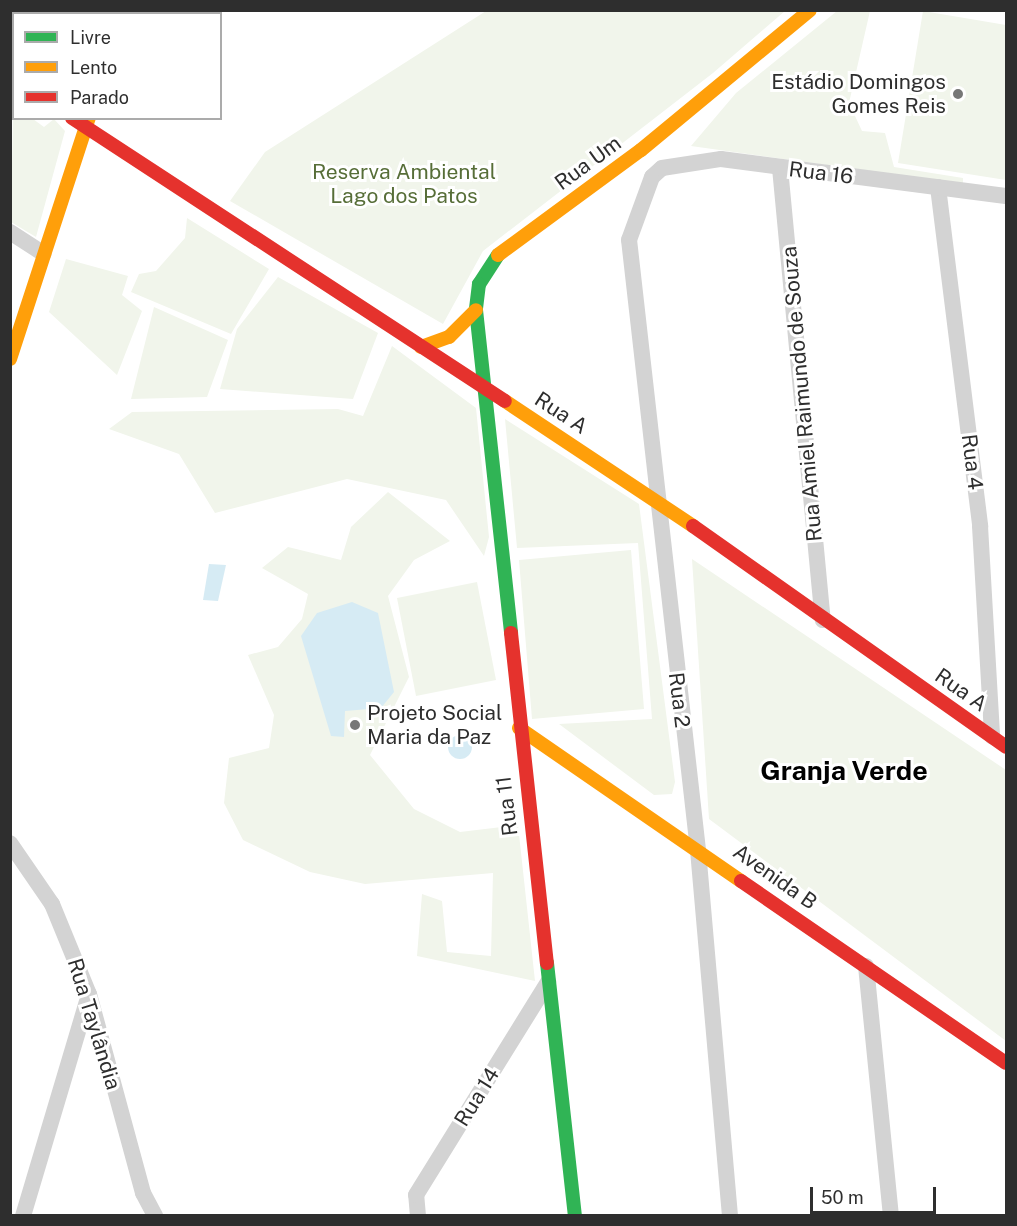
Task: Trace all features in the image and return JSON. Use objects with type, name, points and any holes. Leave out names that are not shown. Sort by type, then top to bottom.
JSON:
[{"type":"street","name":"Rua Um","points":[[488,390],[476,310],[479,284],[491,260],[641,150],[810,10]]},
{"type":"street","points":[[11,354],[44,254],[81,121]]},
{"type":"street","name":"Rua A","points":[[81,121],[654,499],[1006,747]]},
{"type":"street","points":[[641,150],[662,168]]},
{"type":"street","name":"Rua 16","points":[[662,168],[721,159],[1006,196]]},
{"type":"street","name":"Rua 2","points":[[662,168],[647,188],[629,240],[654,499],[698,850],[730,1215]]},
{"type":"street","name":"Rua Amiel Raimundo de Souza","points":[[780,168],[823,620]]},
{"type":"street","name":"Rua 4","points":[[938,188],[980,526],[992,737]]},
{"type":"street","points":[[10,232],[44,254]]},
{"type":"street","points":[[421,347],[449,337],[476,310]]},
{"type":"street","name":"Rua 11","points":[[488,390],[519,728],[574,1215]]},
{"type":"street","name":"Avenida B","points":[[519,728],[1006,1062]]},
{"type":"street","name":"Rua Taylândia","points":[[10,843],[52,904],[89,994],[143,1193],[155,1215]]},
{"type":"street","points":[[866,966],[891,1215]]},
{"type":"street","name":"Rua 14","points":[[418,1215],[416,1195],[548,982]]},
{"type":"street","points":[[22,1215],[89,994]]},
{"type":"green space","name":"Reserva Ambiental Lago dos Patos","points":[[486,11],[785,11],[713,73],[483,251],[443,324],[230,201],[265,152]]},
{"type":"green space","points":[[837,11],[870,11],[849,103],[862,131],[885,133],[894,167],[963,178],[963,184],[691,146],[736,93]]},
{"type":"green space","name":"Estádio Domingos Gomes Reis","points":[[923,11],[1006,25],[1006,180],[898,163]]},
{"type":"green space","points":[[13,120],[34,120],[44,127],[55,120],[65,131],[36,237],[11,222]]},
{"type":"green space","points":[[187,218],[269,269],[231,334],[131,292],[139,274],[156,271],[185,238]]},
{"type":"green space","points":[[66,259],[128,276],[122,295],[142,311],[117,375],[49,312]]},
{"type":"green space","points":[[278,277],[378,333],[353,399],[220,389],[237,329]]},
{"type":"green space","points":[[154,307],[228,340],[207,397],[131,399]]},
{"type":"green space","points":[[392,346],[476,408],[489,537],[484,556],[446,500],[347,479],[215,513],[179,454],[109,429],[132,412],[338,409],[363,416]]},
{"type":"green space","points":[[505,419],[639,504],[675,782],[672,794],[654,795],[559,724],[652,719],[638,543],[517,548]]},
{"type":"green space","points":[[388,492],[450,541],[414,560],[388,596],[409,677],[370,755],[414,809],[460,832],[518,825],[535,981],[417,956],[422,894],[442,901],[447,952],[491,956],[493,873],[365,884],[310,872],[243,840],[224,803],[229,758],[269,748],[274,715],[248,655],[278,647],[302,619],[308,594],[262,568],[288,547],[341,560],[351,527]]},
{"type":"green space","points":[[631,550],[644,709],[532,719],[519,560]]},
{"type":"green space","points":[[692,559],[1006,770],[1006,1041],[709,819]]},
{"type":"green space","points":[[477,582],[496,680],[416,696],[397,598]]},
{"type":"water","points":[[209,564],[226,565],[218,601],[203,600]]},
{"type":"water","points":[[352,602],[378,613],[394,692],[381,708],[345,711],[344,737],[331,736],[301,636],[317,613]]},
{"type":"water","points":[[460,735],[465,736],[471,742],[471,752],[465,758],[460,759],[455,758],[449,752],[448,747],[449,742],[455,736]]},
{"type":"traffic: fast","points":[[498,255],[479,284],[476,310],[511,633]]},
{"type":"traffic: fast","points":[[547,963],[575,1216]]},
{"type":"traffic: slow","points":[[498,255],[641,150],[810,10]]},
{"type":"traffic: slow","points":[[10,359],[88,120]]},
{"type":"traffic: slow","points":[[421,347],[449,337],[476,310]]},
{"type":"traffic: slow","points":[[505,401],[693,526]]},
{"type":"traffic: slow","points":[[519,728],[741,881]]},
{"type":"traffic: jam","points":[[75,120],[505,401]]},
{"type":"traffic: jam","points":[[693,526],[1006,747]]},
{"type":"traffic: jam","points":[[511,633],[547,963]]},
{"type":"traffic: jam","points":[[741,881],[1006,1063]]},
{"type":"place","name":"Estádio Domingos Gomes Reis","points":[[958,94]]},
{"type":"place","name":"Projeto Social Maria da Paz","points":[[355,725]]},
{"type":"district","name":"Granja Verde","points":[[844,771]]}]
